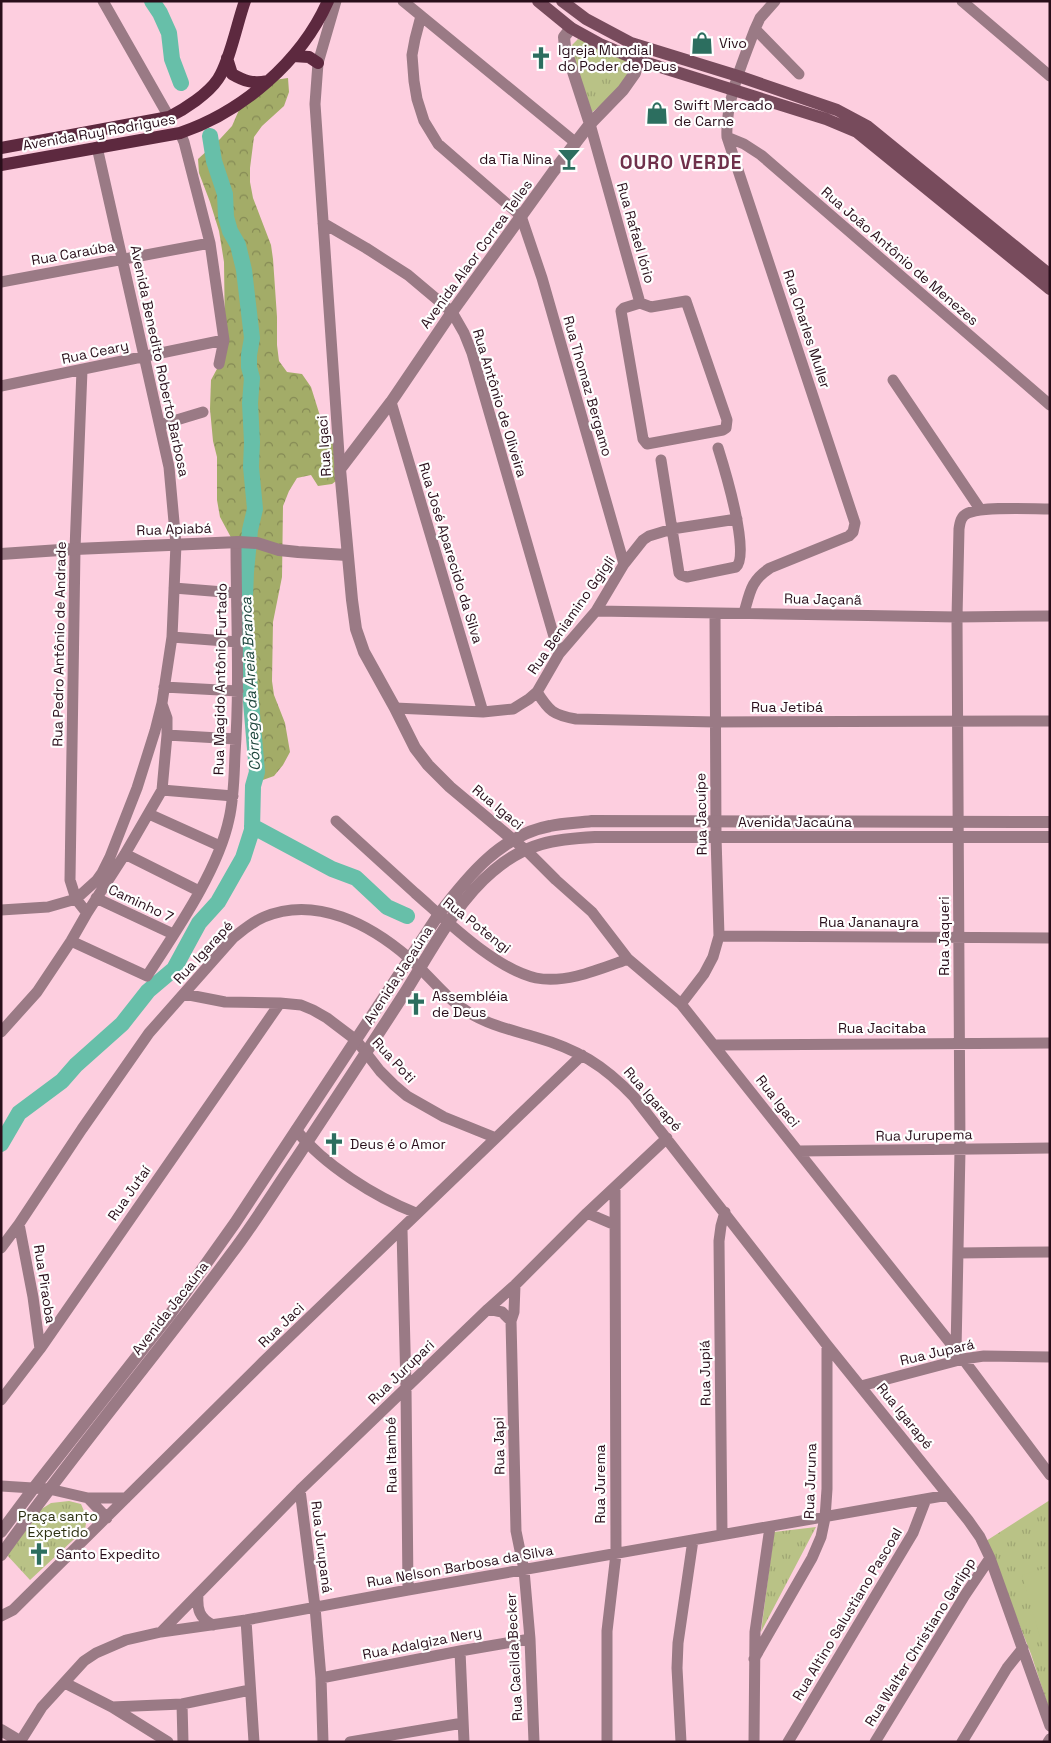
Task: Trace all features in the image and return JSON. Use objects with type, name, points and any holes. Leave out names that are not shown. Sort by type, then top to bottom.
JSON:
[{"type":"main road","name":"Avenida Ruy Rodrigues","points":[[1,148],[169,117],[181,111],[217,81],[227,58],[245,1]]},
{"type":"main road","name":"Avenida Ruy Rodrigues","points":[[1,165],[180,133],[207,122],[238,105],[268,81],[293,56],[328,1]]},
{"type":"main road","points":[[538,1],[570,28],[600,44],[638,60],[826,119],[857,132],[1050,290]]},
{"type":"main road","points":[[562,1],[586,19],[631,43],[738,76],[837,110],[867,126],[1050,275]]},
{"type":"main road","points":[[570,28],[586,19]]},
{"type":"main road","points":[[631,43],[638,60]]},
{"type":"main road","points":[[293,56],[309,57],[318,63]]},
{"type":"main road","points":[[227,58],[228,67],[232,74],[242,80],[252,83],[268,81]]},
{"type":"main road","points":[[169,117],[173,128],[180,133]]},
{"type":"street","points":[[103,1],[169,117]]},
{"type":"street","name":"Rua Igaci","points":[[336,1],[318,63],[315,104],[347,555],[356,630],[364,652],[415,748],[428,766],[450,787],[526,850],[592,912],[628,959],[682,1004],[959,1355],[1050,1475]]},
{"type":"street","points":[[403,1],[576,143]]},
{"type":"street","name":"Rua Charles Muller","points":[[744,613],[752,587],[761,574],[770,568],[849,536],[855,528],[855,523],[727,136],[727,116],[738,76],[760,18],[775,1]]},
{"type":"street","points":[[962,1],[1050,76]]},
{"type":"street","points":[[421,16],[414,39],[412,55],[415,90],[424,121],[443,149],[521,216]]},
{"type":"street","name":"Rua Rafael Iório","points":[[570,28],[564,37],[565,47],[590,124],[640,303]]},
{"type":"street","points":[[755,29],[799,74]]},
{"type":"street","name":"Avenida Alaor Correa Telles","points":[[340,469],[391,402],[452,312],[521,216],[590,124],[623,90],[635,73],[638,60]]},
{"type":"street","points":[[180,133],[210,243],[224,340],[219,364]]},
{"type":"street","name":"Rua João Antônio de Menezes","points":[[727,136],[744,144],[760,155],[1050,405]]},
{"type":"street","name":"Avenida Benedito Roberto Barbosa","points":[[1,910],[48,907],[76,900],[97,880],[110,857],[137,788],[162,703],[172,637],[176,544],[169,467],[97,147]]},
{"type":"street","name":"Rua Thomaz Bergamo","points":[[521,216],[542,278],[624,564]]},
{"type":"street","name":"Rua Antônio de Oliveira","points":[[323,222],[408,275],[452,312],[464,333],[472,354],[559,654]]},
{"type":"street","name":"Rua Caraúba","points":[[1,282],[210,243]]},
{"type":"street","points":[[685,301],[687,303],[727,420],[726,428],[652,444],[645,442],[621,313],[624,308],[640,303],[651,307],[685,301]]},
{"type":"street","name":"Rua Ceary","points":[[1,386],[224,340]]},
{"type":"street","name":"Rua Pedro Antônio de Andrade","points":[[82,370],[75,549],[70,880],[76,900],[86,913]]},
{"type":"street","points":[[893,380],[980,509],[1050,509]]},
{"type":"street","name":"Rua José Aparecido da Silva","points":[[391,402],[483,712]]},
{"type":"street","points":[[160,425],[203,412]]},
{"type":"street","points":[[661,460],[679,573],[681,576],[687,577],[738,566],[741,560],[737,519],[718,448]]},
{"type":"street","name":"Rua Jaqueri","points":[[959,1355],[958,617],[960,521],[968,513],[980,509]]},
{"type":"street","points":[[672,529],[737,519]]},
{"type":"street","name":"Rua Beniamino Ggigli","points":[[395,708],[483,712],[513,709],[529,699],[537,692],[559,654],[596,611],[624,564],[642,540],[672,529]]},
{"type":"street","name":"Rua Magido Antônio Furtado","points":[[71,941],[147,976],[199,891],[220,846],[229,820],[236,739],[238,691],[237,542]]},
{"type":"street","name":"Rua Apiabá","points":[[1,554],[176,544],[257,542],[279,550],[347,555]]},
{"type":"street","points":[[174,588],[236,593]]},
{"type":"street","name":"Rua Jaçanã","points":[[596,611],[958,617],[1050,616]]},
{"type":"street","name":"Rua Jacuípe","points":[[682,1004],[704,974],[713,957],[719,936],[716,837],[715,613]]},
{"type":"street","points":[[172,637],[238,642]]},
{"type":"street","points":[[164,687],[238,691]]},
{"type":"street","name":"Rua Jetibá","points":[[537,692],[547,707],[559,716],[576,719],[715,722],[1050,722]]},
{"type":"street","name":"Avenida Benedito Roberto Barbosa","points":[[1,1032],[37,992],[71,941],[86,913],[125,854],[162,790],[167,718],[162,703]]},
{"type":"street","points":[[167,735],[236,739]]},
{"type":"street","points":[[162,790],[232,796]]},
{"type":"street","points":[[149,814],[220,846]]},
{"type":"street","name":"Rua Potengi","points":[[336,821],[449,924],[503,965],[536,978],[566,978],[601,969],[628,959]]},
{"type":"street","name":"Avenida Jacaúna","points":[[1,1532],[176,1305],[236,1223],[439,914],[463,882],[490,856],[512,839],[549,826],[592,821],[1050,822]]},
{"type":"street","name":"Avenida Jacaúna","points":[[1,1556],[49,1489],[232,1253],[366,1054],[449,924],[475,888],[494,870],[539,844],[564,838],[1050,837]]},
{"type":"street","points":[[125,854],[199,891]]},
{"type":"street","name":"Caminho 7","points":[[96,898],[173,934]]},
{"type":"street","name":"Rua Igarapé","points":[[1,1248],[149,1033],[238,934],[265,917],[289,910],[310,910],[333,914],[355,922],[378,934],[410,959],[448,998],[468,1012],[488,1023],[558,1044],[582,1056],[601,1066],[634,1097],[827,1346],[862,1386],[980,1537],[990,1558],[1050,1726]]},
{"type":"street","name":"Rua Jananayra","points":[[719,936],[1050,938]]},
{"type":"street","name":"Rua Poti","points":[[184,994],[225,1002],[280,1003],[313,1010],[356,1040],[394,1085],[407,1096],[444,1117],[496,1138]]},
{"type":"street","name":"Rua Jutaí","points":[[1,1400],[40,1349],[280,1003]]},
{"type":"street","name":"Rua Jacitaba","points":[[715,1045],[1050,1043]]},
{"type":"street","name":"Rua Jaci","points":[[1,1616],[12,1610],[263,1362],[402,1230],[416,1213],[582,1056]]},
{"type":"street","points":[[296,1130],[306,1143],[325,1159],[379,1196],[397,1206],[416,1213]]},
{"type":"street","name":"Rua Jurupari","points":[[161,1632],[300,1490],[667,1138]]},
{"type":"street","name":"Rua Jurupema","points":[[798,1151],[1050,1148]]},
{"type":"street","name":"Rua Jurema","points":[[607,1742],[607,1632],[616,1554],[614,1187]]},
{"type":"street","name":"Rua Jupiá","points":[[722,1534],[719,1241],[725,1212]]},
{"type":"street","points":[[587,1213],[615,1225]]},
{"type":"street","name":"Rua Piraoba","points":[[19,1224],[33,1297],[40,1349]]},
{"type":"street","name":"Rua Itambé","points":[[402,1230],[408,1590]]},
{"type":"street","points":[[959,1253],[1050,1252]]},
{"type":"street","name":"Rua Japi","points":[[515,1285],[512,1321],[516,1531],[524,1570]]},
{"type":"street","points":[[488,1309],[502,1312],[512,1321]]},
{"type":"street","name":"Rua Juruna","points":[[754,1659],[812,1558],[821,1537],[825,1518],[827,1489],[827,1346]]},
{"type":"street","name":"Rua Jupará","points":[[862,1386],[959,1355],[1050,1358]]},
{"type":"street","points":[[1,1486],[49,1489],[88,1498],[126,1498]]},
{"type":"street","name":"Rua Jurupaná","points":[[300,1490],[315,1607],[321,1678],[323,1742]]},
{"type":"street","name":"Rua Nelson Barbosa da Silva","points":[[20,1742],[42,1707],[84,1661],[96,1652],[126,1640],[161,1632],[246,1620],[948,1495]]},
{"type":"street","points":[[88,1498],[107,1518]]},
{"type":"street","name":"Rua Altino Salustiano Pascoal","points":[[788,1742],[913,1533],[926,1499]]},
{"type":"street","points":[[754,1742],[755,1632],[770,1527]]},
{"type":"street","points":[[681,1742],[677,1668],[678,1643],[693,1540]]},
{"type":"street","name":"Rua Walter Christiano Garlipp","points":[[875,1742],[965,1595],[990,1558]]},
{"type":"street","name":"Rua Cacilda Becker","points":[[524,1570],[530,1639],[534,1742]]},
{"type":"street","points":[[198,1595],[197,1606],[199,1613],[204,1620],[213,1625]]},
{"type":"street","points":[[246,1620],[254,1742]]},
{"type":"street","name":"Rua Adalgiza Nery","points":[[321,1678],[530,1639]]},
{"type":"street","points":[[962,1742],[1007,1668],[1023,1648]]},
{"type":"street","points":[[460,1651],[464,1742]]},
{"type":"street","points":[[65,1683],[112,1707],[168,1742]]},
{"type":"street","points":[[112,1707],[182,1704],[250,1690]]},
{"type":"street","points":[[182,1704],[183,1742]]},
{"type":"street","points":[[350,1742],[463,1723]]},
{"type":"street","points":[[1,1730],[20,1742]]},
{"type":"green space","points":[[578,39],[633,62],[622,85],[590,114],[569,53],[572,45]]},
{"type":"green space","points":[[288,78],[289,92],[284,106],[262,126],[254,137],[250,182],[253,198],[271,245],[279,361],[287,372],[302,374],[311,387],[325,432],[335,447],[344,475],[332,484],[318,486],[311,475],[297,478],[283,506],[282,577],[273,622],[272,681],[274,695],[285,723],[290,752],[274,776],[260,781],[257,780],[245,680],[242,632],[242,558],[220,517],[217,500],[217,457],[213,441],[210,409],[211,380],[218,367],[225,338],[224,262],[219,231],[199,173],[198,159],[232,126],[239,110],[274,80]]},
{"type":"green space","points":[[1050,1500],[1050,1712],[1031,1654],[986,1541]]},
{"type":"green space","name":"Praça santo Expetido","points":[[69,1501],[81,1504],[87,1518],[85,1529],[30,1580],[6,1554],[40,1510],[51,1503]]},
{"type":"green space","points":[[816,1527],[761,1632],[774,1532]]},
{"type":"green space","points":[[1050,1567],[1050,1672],[1022,1575]]},
{"type":"waterway","name":"Córrego da Areia Branca","points":[[152,1],[169,33],[172,59],[181,83]]},
{"type":"waterway","name":"Córrego da Areia Branca","points":[[1,1144],[19,1113],[62,1081],[76,1065],[122,1024],[148,991],[174,969],[199,923],[218,902],[243,858],[252,830],[253,786],[257,772],[244,620],[250,530],[255,509],[251,467],[250,403],[252,378],[249,367],[252,338],[244,270],[238,245],[230,231],[226,217],[225,194],[214,161],[210,136]]},
{"type":"waterway","points":[[252,826],[332,869],[356,878],[387,907],[407,916]]},
{"type":"place","name":"Vivo","points":[[702,43]]},
{"type":"place","name":"Igreja Mundial do Poder de Deus","points":[[541,58]]},
{"type":"place","name":"Swift Mercado de Carne","points":[[657,113]]},
{"type":"place","name":"da Tia Nina","points":[[569,159]]},
{"type":"place","name":"Assembléia de Deus","points":[[416,1004]]},
{"type":"place","name":"Deus é o Amor","points":[[334,1144]]},
{"type":"place","name":"Santo Expedito","points":[[39,1554]]},
{"type":"district","name":"OURO VERDE","points":[[681,162]]}]
